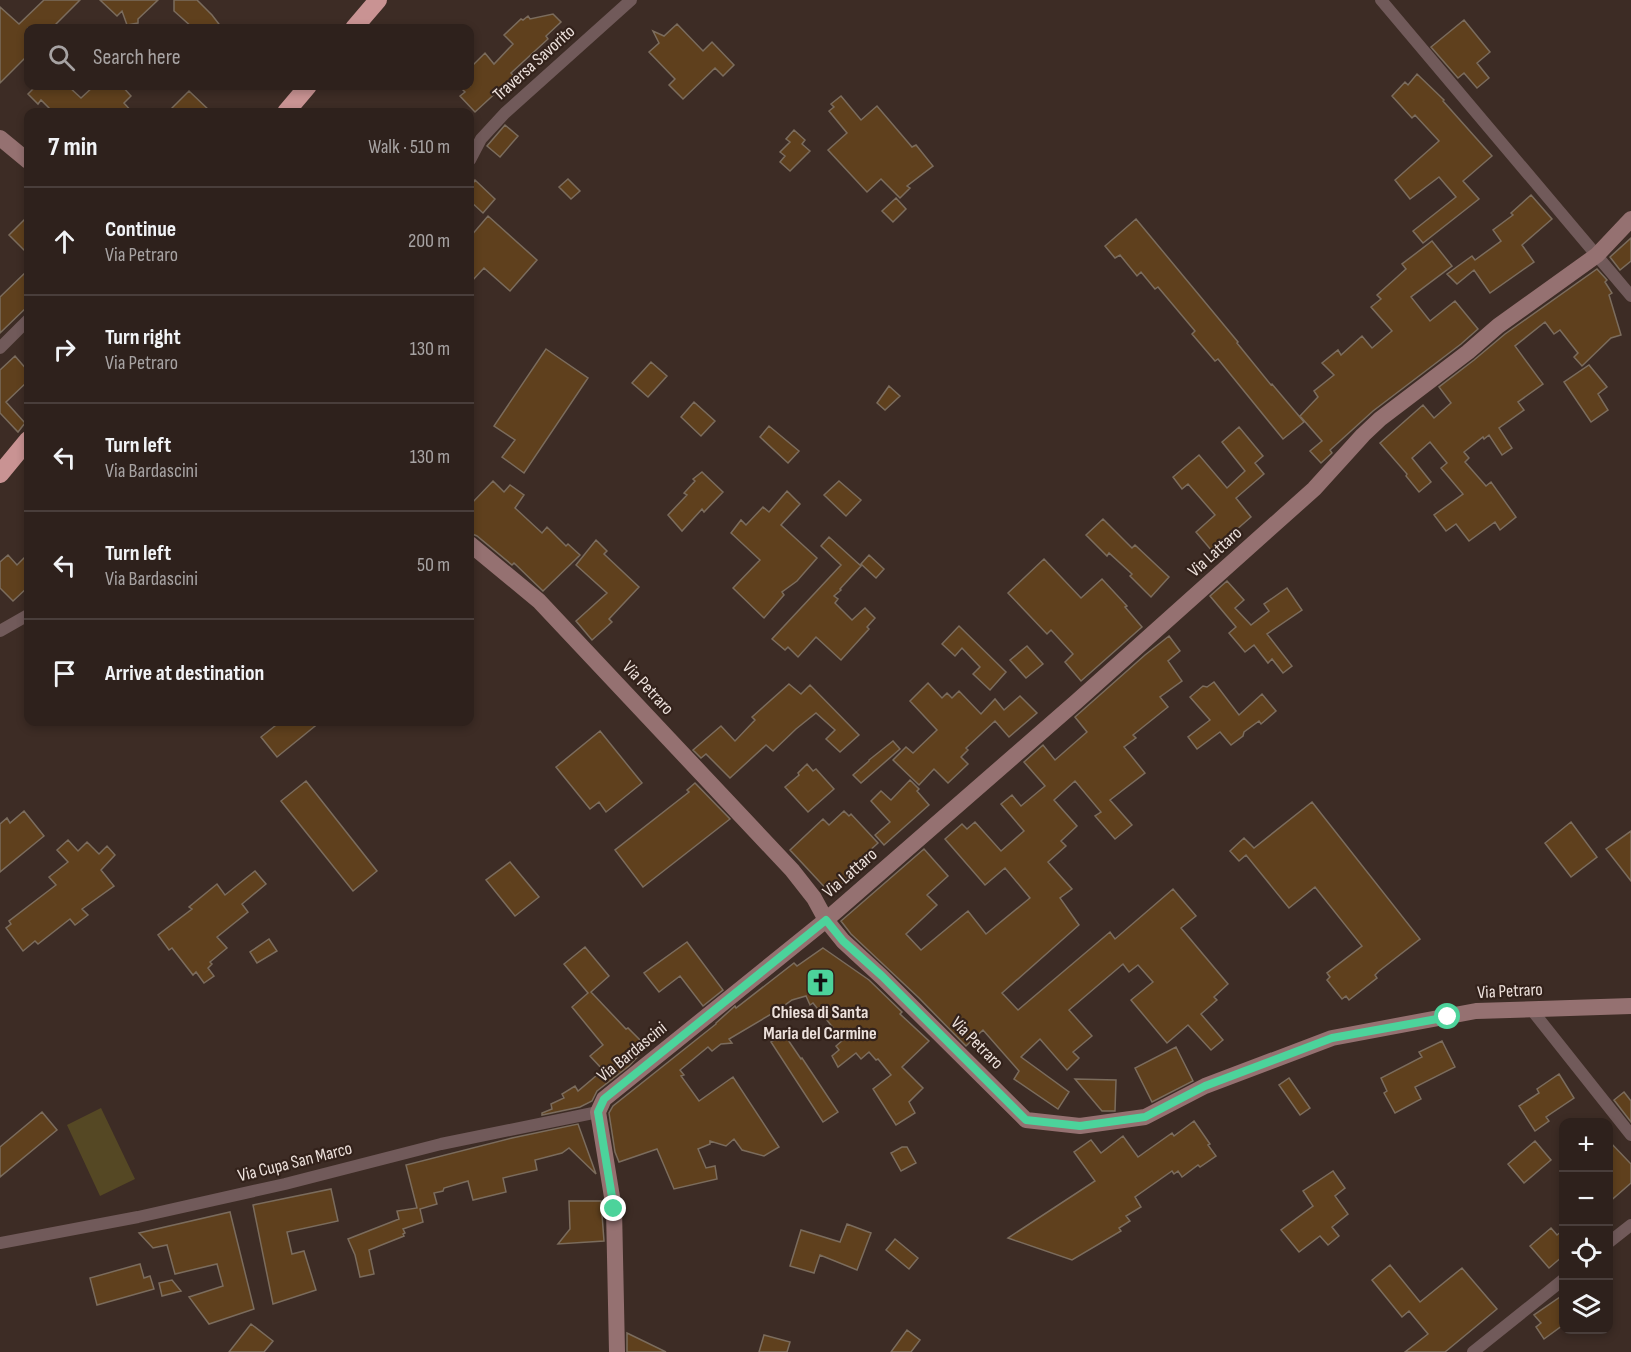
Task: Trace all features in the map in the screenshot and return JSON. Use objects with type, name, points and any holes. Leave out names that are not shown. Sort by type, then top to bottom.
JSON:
[{"type":"highway","points":[[357,24],[378,0]]},
{"type":"highway","points":[[289,108],[305,90]]},
{"type":"highway","points":[[0,474],[24,445]]},
{"type":"street","name":"Traversa Savorito","points":[[474,152],[481,139],[505,113],[631,0]]},
{"type":"street","points":[[1381,0],[1631,296]]},
{"type":"street","points":[[0,138],[24,158]]},
{"type":"street","name":"Via Lattaro","points":[[826,920],[1076,702],[1314,489],[1380,419],[1468,352],[1498,326],[1597,255],[1631,219]]},
{"type":"street","points":[[0,348],[24,324]]},
{"type":"street","name":"Via Petraro","points":[[474,547],[539,601],[792,870],[843,941],[882,976],[1026,1120],[1080,1126],[1145,1117],[1205,1086],[1332,1038],[1476,1011],[1631,1006]]},
{"type":"street","points":[[0,631],[24,617]]},
{"type":"street","name":"Via Bardascini","points":[[617,1352],[614,1209],[598,1112],[604,1099],[826,920]]},
{"type":"street","points":[[1531,1009],[1631,1136]]},
{"type":"street","name":"Via Cupa San Marco","points":[[0,1243],[138,1217],[285,1184],[441,1144],[598,1112]]},
{"type":"street","points":[[1613,1239],[1631,1225]]},
{"type":"street","points":[[1473,1352],[1562,1280]]},
{"type":"shaded area","points":[[101,1108],[135,1179],[100,1196],[67,1125]]},
{"type":"building","points":[[44,0],[80,0],[56,24],[24,24],[24,59],[0,83],[0,7],[19,24]]},
{"type":"building","points":[[100,0],[158,0],[138,19],[138,23],[127,24],[122,11],[117,16]]},
{"type":"building","points":[[174,0],[197,0],[219,24],[189,24],[174,11]]},
{"type":"building","points":[[553,14],[561,22],[546,36],[548,39],[511,73],[514,76],[475,112],[474,108],[460,96],[465,92],[463,90],[474,90],[474,64],[485,53],[494,64],[513,44],[504,35],[521,19],[528,16],[530,19]]},
{"type":"building","points":[[1464,20],[1490,52],[1477,63],[1489,78],[1477,88],[1464,73],[1458,78],[1431,47]]},
{"type":"building","points":[[677,24],[703,51],[712,42],[734,65],[723,76],[715,68],[683,99],[669,85],[675,79],[649,52],[659,43],[653,31],[664,36]]},
{"type":"building","points":[[1417,74],[1444,100],[1492,156],[1463,181],[1479,199],[1423,243],[1413,231],[1456,197],[1439,177],[1410,199],[1395,180],[1439,141],[1415,115],[1412,118],[1392,96],[1405,82],[1408,85]]},
{"type":"building","points":[[32,90],[72,90],[81,98],[90,90],[126,90],[131,96],[124,103],[128,108],[49,108],[41,100],[38,104],[28,94]]},
{"type":"building","points":[[189,91],[207,108],[172,108]]},
{"type":"building","points":[[841,96],[861,120],[877,106],[912,147],[916,145],[933,166],[907,186],[910,188],[900,198],[881,179],[867,192],[828,150],[847,133],[829,111],[834,107],[831,104]]},
{"type":"building","points":[[505,125],[518,136],[500,157],[487,146]]},
{"type":"building","points":[[794,130],[805,140],[802,144],[810,151],[790,171],[780,162],[785,156],[780,152],[790,142],[786,139]]},
{"type":"building","points":[[568,179],[580,191],[571,199],[559,187]]},
{"type":"building","points":[[475,180],[495,199],[483,213],[474,205]]},
{"type":"building","points":[[1531,195],[1552,219],[1522,245],[1534,262],[1490,293],[1474,270],[1457,284],[1447,274],[1472,256],[1475,260],[1501,241],[1493,230],[1513,215],[1511,213]]},
{"type":"building","points":[[896,198],[906,209],[893,222],[882,211]]},
{"type":"building","points":[[488,216],[537,260],[510,291],[484,268],[474,279],[474,232]]},
{"type":"building","points":[[1136,219],[1271,385],[1304,422],[1283,439],[1218,359],[1215,361],[1192,334],[1195,331],[1158,287],[1155,289],[1141,272],[1137,276],[1120,255],[1115,258],[1105,246]]},
{"type":"building","points":[[24,220],[24,250],[9,235]]},
{"type":"building","points":[[1631,238],[1631,261],[1620,270],[1610,257]]},
{"type":"building","points":[[1432,241],[1452,266],[1411,297],[1430,321],[1455,301],[1478,329],[1373,411],[1330,450],[1332,453],[1321,463],[1310,451],[1322,441],[1300,416],[1318,397],[1314,391],[1334,375],[1322,363],[1338,350],[1341,355],[1362,336],[1372,348],[1392,331],[1371,307],[1381,299],[1377,295],[1406,269],[1402,264]]},
{"type":"building","points":[[1597,269],[1607,280],[1605,282],[1612,293],[1609,295],[1621,335],[1611,338],[1582,366],[1574,357],[1578,353],[1560,330],[1554,334],[1545,322],[1515,346],[1543,384],[1518,402],[1524,410],[1499,428],[1512,448],[1502,455],[1489,435],[1464,452],[1469,458],[1465,462],[1486,486],[1491,482],[1516,517],[1500,530],[1495,522],[1469,541],[1456,524],[1446,531],[1434,515],[1463,494],[1441,468],[1447,463],[1430,442],[1412,458],[1431,482],[1419,492],[1406,476],[1407,474],[1380,443],[1423,405],[1434,418],[1451,403],[1439,387],[1505,334]]},
{"type":"building","points":[[24,274],[24,310],[0,333],[0,297]]},
{"type":"building","points":[[546,349],[588,378],[524,473],[502,457],[515,440],[494,426]]},
{"type":"building","points":[[15,356],[24,366],[24,385],[6,402],[24,422],[18,432],[0,413],[0,370]]},
{"type":"building","points":[[651,362],[667,376],[648,397],[632,383]]},
{"type":"building","points":[[1589,365],[1607,387],[1598,394],[1608,410],[1591,422],[1564,382]]},
{"type":"building","points":[[889,386],[900,396],[885,410],[877,403]]},
{"type":"building","points":[[694,402],[715,421],[701,436],[681,417]]},
{"type":"building","points":[[769,426],[799,451],[788,463],[760,437]]},
{"type":"building","points":[[1239,427],[1263,456],[1255,463],[1264,474],[1236,498],[1251,517],[1212,551],[1196,532],[1215,515],[1188,484],[1182,489],[1173,477],[1199,455],[1227,488],[1245,471],[1222,442]]},
{"type":"building","points":[[702,472],[723,492],[704,512],[702,509],[682,531],[668,515],[687,495],[684,493],[695,481],[693,479]]},
{"type":"building","points":[[493,481],[504,492],[510,485],[524,495],[515,508],[542,533],[547,527],[566,546],[568,544],[580,555],[543,591],[514,563],[512,565],[474,535],[474,501]]},
{"type":"building","points":[[839,481],[861,500],[846,516],[824,495]]},
{"type":"building","points":[[787,491],[800,504],[781,525],[817,558],[797,581],[782,592],[784,595],[764,618],[733,588],[760,560],[731,533],[741,520],[746,525],[763,507],[769,512]]},
{"type":"building","points":[[1103,519],[1132,548],[1135,545],[1169,577],[1151,597],[1130,576],[1132,574],[1109,553],[1107,556],[1086,535]]},
{"type":"building","points":[[829,537],[861,566],[834,596],[838,599],[835,603],[852,620],[865,608],[875,618],[867,627],[869,629],[841,660],[816,637],[798,657],[788,647],[785,650],[772,639],[841,565],[821,546]]},
{"type":"building","points":[[596,540],[607,551],[604,554],[639,587],[609,619],[612,622],[592,640],[576,621],[607,593],[576,565]]},
{"type":"building","points":[[8,555],[17,565],[24,558],[24,591],[13,601],[0,588],[0,562]]},
{"type":"building","points":[[869,555],[884,569],[876,578],[861,564]]},
{"type":"building","points":[[1044,559],[1081,598],[1102,579],[1127,606],[1125,607],[1142,627],[1081,681],[1065,662],[1073,654],[1051,630],[1047,634],[1008,593]]},
{"type":"building","points":[[1227,581],[1244,600],[1235,608],[1251,625],[1269,611],[1264,604],[1287,588],[1302,610],[1267,634],[1292,666],[1283,673],[1272,659],[1268,663],[1254,645],[1245,652],[1229,633],[1236,627],[1210,596]]},
{"type":"building","points":[[959,626],[1006,672],[990,690],[973,674],[980,667],[962,648],[955,656],[942,644]]},
{"type":"building","points":[[1169,636],[1180,651],[1168,661],[1182,681],[1160,697],[1168,707],[1133,735],[1136,738],[1124,747],[1145,773],[1110,800],[1132,825],[1115,839],[1095,816],[1101,812],[1075,781],[1054,800],[1077,826],[1061,841],[1066,846],[1048,862],[1072,889],[1060,898],[1079,925],[1002,993],[1018,1010],[1110,932],[1115,939],[1173,889],[1196,916],[1181,928],[1228,984],[1214,997],[1217,1000],[1201,1014],[1223,1040],[1211,1050],[1188,1025],[1167,1043],[1131,1000],[1153,982],[1138,965],[1129,972],[1123,964],[1069,1010],[1092,1036],[1073,1052],[1079,1058],[1067,1070],[1040,1039],[1021,1057],[1069,1092],[1058,1109],[1014,1079],[1019,1071],[983,1030],[966,1046],[851,934],[841,921],[924,849],[948,876],[927,895],[937,905],[906,934],[921,950],[968,911],[986,934],[1030,898],[1005,868],[985,885],[945,839],[962,824],[967,829],[975,822],[1001,851],[1024,831],[1001,804],[1012,795],[1021,806],[1045,786],[1024,762],[1043,745],[1055,760],[1087,732],[1075,717]]},
{"type":"building","points":[[1027,646],[1043,664],[1026,678],[1010,660]]},
{"type":"building","points":[[1214,682],[1239,715],[1262,694],[1276,711],[1261,724],[1259,721],[1244,732],[1243,736],[1231,745],[1220,732],[1197,749],[1188,737],[1210,720],[1190,697],[1203,686],[1207,687]]},
{"type":"building","points":[[928,683],[942,698],[947,693],[952,698],[959,691],[981,714],[995,699],[1004,710],[1020,696],[1037,713],[1009,737],[995,721],[966,748],[968,750],[961,757],[968,764],[948,783],[934,769],[919,785],[893,760],[906,747],[913,753],[937,730],[910,701]]},
{"type":"building","points":[[789,684],[801,694],[810,685],[859,735],[840,752],[826,739],[835,730],[816,713],[773,751],[766,745],[730,778],[706,754],[701,758],[693,750],[721,726],[735,741],[755,720],[752,717]]},
{"type":"building","points":[[275,726],[315,726],[277,757],[261,737]]},
{"type":"building","points":[[600,731],[642,783],[606,812],[599,802],[590,809],[556,767]]},
{"type":"building","points":[[893,741],[900,749],[861,783],[853,775]]},
{"type":"building","points":[[807,764],[813,771],[816,769],[834,789],[808,812],[785,787],[799,775],[798,773]]},
{"type":"building","points":[[910,780],[929,805],[884,845],[875,835],[890,822],[871,801],[881,791],[891,800]]},
{"type":"building","points":[[306,781],[377,871],[353,891],[281,801]]},
{"type":"building","points":[[695,783],[730,819],[643,887],[615,850],[689,792],[687,790]]},
{"type":"building","points":[[1312,802],[1420,939],[1379,971],[1375,975],[1377,978],[1349,1000],[1346,996],[1342,999],[1327,980],[1330,977],[1327,973],[1362,946],[1315,887],[1289,908],[1246,855],[1239,861],[1230,851],[1244,838],[1254,848]]},
{"type":"building","points":[[24,811],[44,836],[0,872],[0,824],[7,818],[10,823]]},
{"type":"building","points":[[844,811],[849,816],[851,814],[878,843],[846,872],[850,876],[831,894],[790,850],[823,819],[829,825]]},
{"type":"building","points":[[1571,822],[1597,857],[1571,877],[1545,843]]},
{"type":"building","points":[[1631,831],[1631,881],[1606,849]]},
{"type":"building","points":[[68,840],[78,851],[87,842],[99,854],[107,846],[115,855],[101,870],[114,886],[82,909],[88,915],[75,925],[70,919],[38,944],[35,941],[23,951],[6,928],[11,924],[9,921],[56,885],[49,877],[68,862],[57,850]]},
{"type":"building","points":[[510,862],[539,897],[515,916],[486,880]]},
{"type":"building","points":[[255,871],[266,884],[242,904],[248,912],[217,937],[227,948],[210,962],[212,964],[208,968],[214,976],[204,983],[196,972],[193,975],[172,948],[169,950],[158,935],[192,909],[189,907],[217,884],[225,895]]},
{"type":"building","points":[[269,939],[277,951],[257,963],[250,952]]},
{"type":"building","points":[[687,942],[723,990],[703,1006],[680,976],[659,992],[644,973]]},
{"type":"building","points":[[585,947],[609,976],[591,992],[626,1029],[628,1028],[647,1047],[629,1066],[597,1091],[592,1101],[580,1107],[542,1115],[552,1109],[551,1104],[564,1098],[562,1094],[575,1086],[578,1091],[603,1070],[590,1056],[603,1045],[572,1007],[588,993],[564,964]]},
{"type":"building","points":[[823,948],[869,980],[929,1041],[902,1067],[923,1088],[909,1102],[915,1113],[896,1125],[873,1089],[891,1075],[869,1052],[861,1059],[856,1053],[838,1067],[832,1056],[839,1050],[836,1046],[843,1040],[813,1003],[810,1005],[806,996],[792,1000],[729,1039],[732,1043],[721,1044],[712,1051],[708,1047],[680,1070],[684,1075],[681,1076],[699,1101],[733,1077],[779,1147],[764,1156],[742,1150],[734,1139],[726,1146],[710,1141],[710,1144],[698,1149],[706,1168],[715,1166],[717,1179],[674,1189],[657,1149],[619,1162],[615,1152],[609,1113],[613,1106],[716,1024],[735,1006],[736,1008],[794,963],[797,966]]},
{"type":"building","points":[[784,1034],[838,1112],[823,1122],[771,1042]]},
{"type":"building","points":[[1442,1041],[1455,1067],[1415,1087],[1421,1099],[1395,1113],[1384,1093],[1387,1091],[1381,1078],[1422,1057],[1419,1052]]},
{"type":"building","points":[[1176,1047],[1193,1081],[1152,1102],[1135,1068]]},
{"type":"building","points":[[1559,1074],[1574,1098],[1546,1117],[1549,1121],[1535,1131],[1519,1106],[1539,1093],[1537,1089]]},
{"type":"building","points":[[1289,1078],[1310,1108],[1300,1115],[1279,1085]]},
{"type":"building","points":[[1075,1079],[1116,1080],[1115,1111],[1102,1111]]},
{"type":"building","points":[[1624,1092],[1631,1101],[1631,1122],[1614,1100]]},
{"type":"building","points":[[42,1112],[57,1130],[0,1177],[0,1147]]},
{"type":"building","points":[[1194,1121],[1216,1156],[1200,1167],[1198,1165],[1182,1177],[1178,1171],[1174,1174],[1172,1171],[1135,1197],[1141,1207],[1126,1216],[1130,1221],[1119,1228],[1121,1231],[1072,1260],[1008,1238],[1095,1181],[1074,1152],[1091,1140],[1101,1153],[1123,1136],[1138,1157],[1172,1133],[1174,1136]]},
{"type":"building","points":[[578,1124],[596,1174],[569,1148],[562,1153],[535,1160],[537,1170],[503,1178],[506,1192],[473,1200],[468,1181],[444,1188],[443,1191],[434,1193],[437,1204],[420,1209],[423,1222],[403,1229],[404,1236],[369,1250],[374,1274],[360,1277],[355,1255],[348,1239],[399,1219],[397,1211],[417,1208],[406,1165]]},
{"type":"building","points":[[1535,1141],[1551,1160],[1524,1183],[1508,1164]]},
{"type":"building","points":[[1613,1145],[1631,1164],[1631,1183],[1613,1199]]},
{"type":"building","points":[[907,1147],[916,1163],[901,1171],[891,1153]]},
{"type":"building","points":[[1333,1171],[1345,1188],[1335,1196],[1348,1214],[1332,1227],[1339,1236],[1328,1245],[1320,1236],[1299,1252],[1281,1230],[1313,1206],[1303,1191]]},
{"type":"building","points":[[331,1189],[338,1221],[287,1232],[292,1254],[304,1251],[316,1290],[273,1304],[253,1205]]},
{"type":"building","points":[[569,1201],[601,1201],[604,1241],[558,1244],[570,1229]]},
{"type":"building","points":[[230,1212],[254,1309],[209,1324],[189,1297],[223,1286],[217,1264],[175,1274],[167,1245],[153,1248],[139,1233]]},
{"type":"building","points":[[847,1224],[871,1233],[857,1270],[820,1255],[814,1273],[790,1266],[801,1230],[840,1242]]},
{"type":"building","points":[[1551,1228],[1557,1235],[1559,1233],[1559,1259],[1549,1268],[1530,1246]]},
{"type":"building","points":[[895,1239],[918,1258],[909,1269],[886,1250]]},
{"type":"building","points":[[140,1264],[144,1278],[150,1276],[154,1289],[97,1305],[90,1278]]},
{"type":"building","points":[[1390,1265],[1420,1302],[1462,1268],[1497,1309],[1445,1352],[1405,1352],[1428,1334],[1409,1311],[1402,1317],[1372,1280]]},
{"type":"building","points":[[172,1280],[181,1291],[162,1296],[159,1283]]},
{"type":"building","points":[[1559,1298],[1559,1328],[1544,1339],[1536,1327],[1541,1323],[1534,1315]]},
{"type":"building","points":[[251,1324],[273,1341],[264,1352],[229,1352]]},
{"type":"building","points":[[907,1330],[920,1340],[911,1352],[891,1352]]},
{"type":"building","points":[[627,1333],[666,1352],[627,1352]]},
{"type":"building","points":[[764,1335],[790,1342],[787,1352],[759,1352]]},
{"type":"place","name":"Chiesa di Santa Maria del Carmine","points":[[820,983]]},
{"type":"route","points":[[614,1209],[598,1112],[604,1099],[826,920],[843,941],[882,976],[1026,1120],[1080,1126],[1145,1117],[1205,1086],[1332,1038],[1448,1017]]}]
